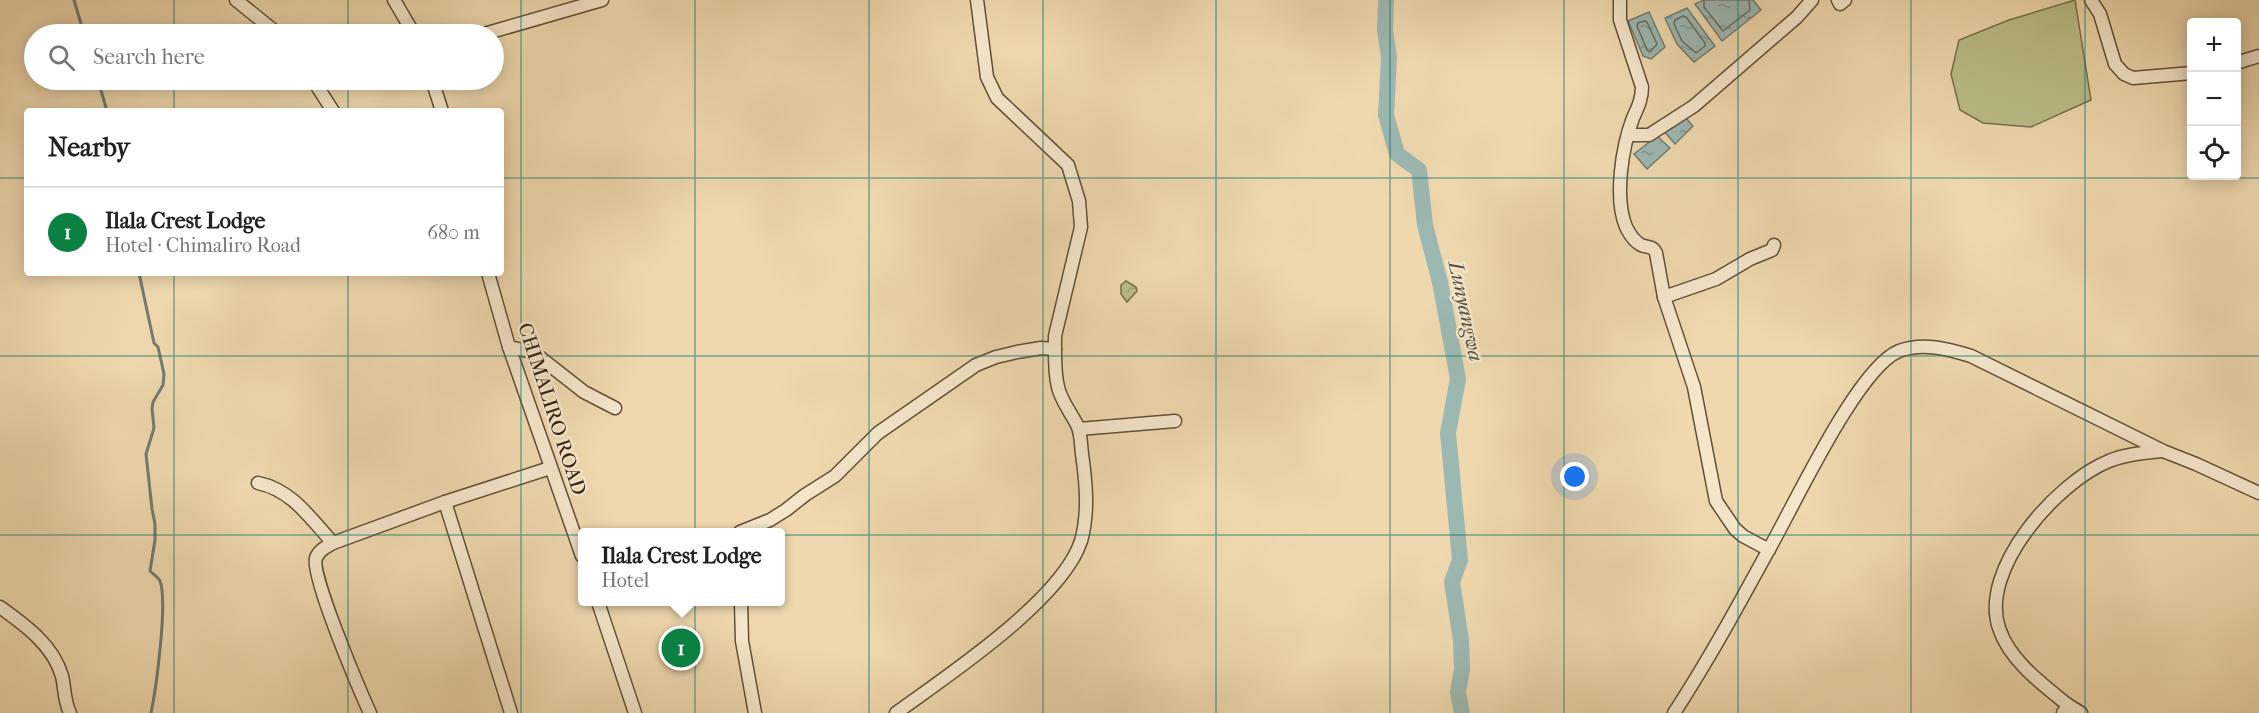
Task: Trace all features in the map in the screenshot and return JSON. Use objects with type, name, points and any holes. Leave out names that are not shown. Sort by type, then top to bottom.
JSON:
[{"type":"street","points":[[236,0],[266,24]]},
{"type":"street","points":[[394,0],[408,24]]},
{"type":"street","points":[[504,28],[602,0]]},
{"type":"street","points":[[896,713],[987,645],[1051,589],[1071,563],[1081,540],[1086,516],[1085,475],[1079,429],[1058,387],[1055,349],[1055,336],[1081,227],[1079,201],[1068,165],[998,98],[987,77],[977,0]]},
{"type":"street","points":[[1620,0],[1620,20],[1642,87],[1621,175],[1623,214],[1627,228],[1635,240],[1643,246],[1654,249],[1665,297],[1694,387],[1716,501],[1743,536],[1769,550]]},
{"type":"street","points":[[1629,135],[1649,135],[1694,106],[1797,17],[1812,0]]},
{"type":"street","points":[[1838,0],[1840,4],[1845,0]]},
{"type":"street","points":[[2091,0],[2100,14],[2115,64],[2124,74],[2133,78],[2187,73]]},
{"type":"street","points":[[2241,61],[2259,56]]},
{"type":"street","points":[[319,90],[331,108]]},
{"type":"street","points":[[435,90],[441,108]]},
{"type":"street","points":[[1665,297],[1716,279],[1750,259],[1770,251],[1774,245]]},
{"type":"street","name":"CHIMALIRO ROAD","points":[[489,276],[509,347],[578,545]]},
{"type":"street","points":[[509,347],[533,352],[584,392],[615,408]]},
{"type":"street","points":[[1674,713],[1769,550],[1815,462],[1864,383],[1886,360],[1899,351],[1918,347],[1940,347],[1971,356],[2163,451],[2259,493]]},
{"type":"street","points":[[762,528],[814,488],[829,480],[878,433],[976,365],[1017,352],[1055,349]]},
{"type":"street","points":[[1079,429],[1175,421]]},
{"type":"street","points":[[2080,713],[2066,709],[2006,644],[1998,628],[1995,607],[1996,590],[2014,547],[2068,487],[2106,462],[2127,455],[2163,451]]},
{"type":"street","points":[[370,713],[345,654],[316,574],[315,560],[321,550],[333,543],[445,502],[550,468]]},
{"type":"street","points":[[258,483],[273,486],[287,493],[333,543]]},
{"type":"street","points":[[445,502],[512,713]]},
{"type":"street","points":[[599,606],[635,713]]},
{"type":"street","points":[[741,606],[741,640],[754,713]]},
{"type":"street","points":[[0,607],[46,646],[57,662],[62,678],[63,694],[70,713]]},
{"type":"green space","points":[[2075,0],[2091,100],[2031,127],[1983,123],[1960,110],[1951,74],[1959,40],[2009,20]]},
{"type":"green space","points":[[1126,281],[1136,287],[1137,291],[1127,302],[1121,294],[1121,285]]},
{"type":"water","points":[[1704,0],[1753,0],[1761,10],[1722,41],[1695,4]]},
{"type":"water","points":[[1687,8],[1715,46],[1694,62],[1677,44],[1665,18]]},
{"type":"water","points":[[1649,12],[1665,47],[1651,59],[1643,56],[1628,21]]},
{"type":"water","points":[[1683,115],[1693,126],[1675,144],[1663,130]]},
{"type":"water","points":[[1657,136],[1670,148],[1647,169],[1634,154]]},
{"type":"waterway","points":[[74,0],[81,24]]},
{"type":"waterway","name":"Lunyangwa","points":[[1386,0],[1385,30],[1389,57],[1386,115],[1397,154],[1419,170],[1425,225],[1440,282],[1458,379],[1448,433],[1460,560],[1452,582],[1461,640],[1462,669],[1458,692],[1462,713]]},
{"type":"waterway","points":[[101,90],[106,108]]},
{"type":"waterway","points":[[140,276],[154,343],[158,347],[164,374],[163,385],[153,402],[154,428],[146,454],[155,524],[150,571],[160,581],[163,607],[151,713]]},
{"type":"place","name":"Ilala Crest Lodge","points":[[681,648]]}]
